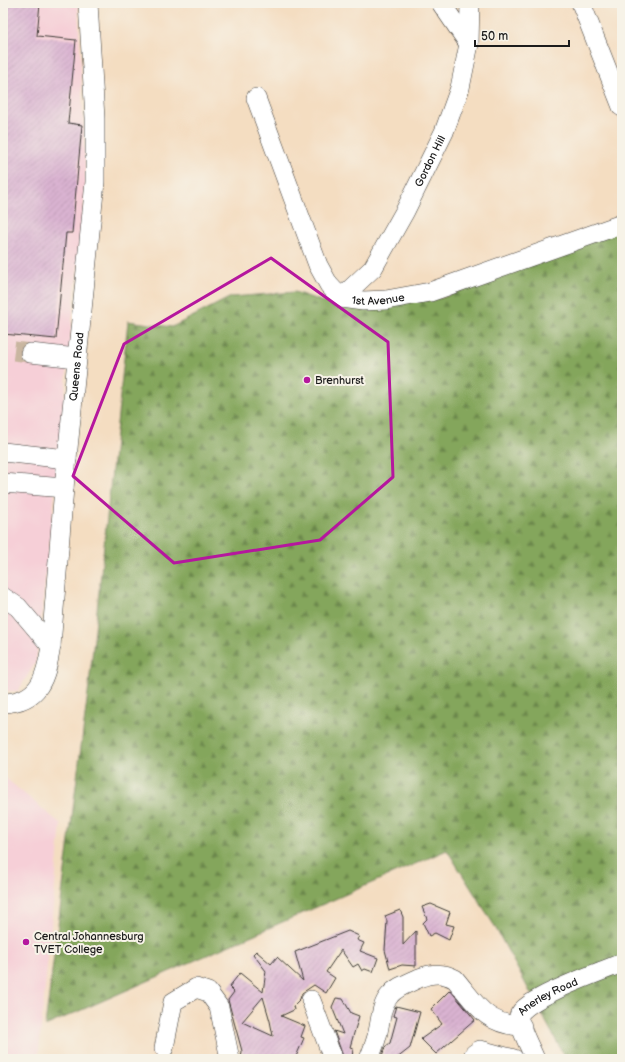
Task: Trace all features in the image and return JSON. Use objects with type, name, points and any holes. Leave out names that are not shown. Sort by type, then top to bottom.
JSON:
[{"type":"street","name":"Queens Road","points":[[3,703],[22,700],[40,685],[47,668],[51,646],[64,488],[95,182],[96,148],[88,3]]},
{"type":"street","points":[[441,3],[469,44]]},
{"type":"street","name":"Gordon Hill","points":[[341,298],[373,268],[406,211],[444,132],[460,88],[469,44],[470,3]]},
{"type":"street","points":[[581,3],[622,107]]},
{"type":"street","name":"1st Avenue","points":[[256,98],[318,265],[329,285],[341,298],[363,301],[386,300],[430,292],[622,224]]},
{"type":"street","points":[[30,354],[77,358]]},
{"type":"street","points":[[3,452],[67,460]]},
{"type":"street","points":[[3,483],[64,488]]},
{"type":"street","points":[[3,597],[18,607],[51,646]]},
{"type":"street","name":"Anerley Road","points":[[535,1059],[519,1014],[529,1004],[557,989],[622,963]]},
{"type":"street","points":[[369,1059],[377,1036],[385,1002],[390,994],[398,988],[426,976],[439,974],[448,975],[492,1020],[507,1026],[522,1026]]},
{"type":"street","points":[[164,1048],[173,1002],[196,988],[208,992],[219,1007],[230,1059]]},
{"type":"street","points":[[311,1000],[333,1059]]},
{"type":"street","points":[[473,1059],[474,1054],[480,1050],[514,1059]]},
{"type":"highlighted area","points":[[271,258],[388,342],[393,477],[320,540],[174,563],[73,476],[124,344]]},
{"type":"shaded area","points":[[3,3],[78,3],[86,184],[52,521],[36,662],[18,691],[3,691]]},
{"type":"shaded area","name":"Central Johannesburg TVET College","points":[[3,776],[61,824],[38,1059],[3,1059]]},
{"type":"green space","points":[[622,229],[622,1059],[566,1059],[494,925],[447,850],[45,1026],[89,685],[128,321],[172,327],[231,297],[295,292],[338,307],[441,298]]},
{"type":"building","points":[[3,3],[40,3],[37,36],[76,40],[68,123],[82,125],[72,233],[66,233],[56,339],[3,334]]},
{"type":"building","points":[[431,904],[450,912],[446,924],[454,926],[449,940],[435,933],[429,936],[423,923],[427,919],[422,907]]},
{"type":"building","points":[[400,910],[403,917],[403,945],[416,931],[416,966],[402,965],[390,969],[385,950],[387,921],[385,916]]},
{"type":"building","points":[[348,931],[359,936],[357,940],[364,943],[360,951],[378,958],[373,972],[365,969],[362,971],[358,964],[353,967],[341,950],[326,972],[335,978],[326,993],[314,985],[302,993],[300,999],[293,1006],[294,1010],[281,1016],[305,1026],[301,1037],[304,1038],[295,1059],[241,1059],[242,1051],[228,1000],[234,992],[229,987],[240,973],[263,992],[266,971],[253,954],[256,951],[271,964],[277,957],[303,981],[295,952]],"holes":[[[263,997],[273,1036],[242,1022]]]},
{"type":"building","points":[[450,990],[475,1020],[436,1054],[421,1039],[442,1024],[431,1009]]},
{"type":"building","points":[[336,998],[343,999],[351,1013],[359,1016],[350,1047],[353,1048],[352,1059],[344,1059],[334,1031],[343,1034],[332,1007]]},
{"type":"building","points":[[396,1006],[420,1012],[410,1048],[396,1059],[384,1059],[382,1056],[385,1047],[390,1043],[397,1017],[393,1016]]},
{"type":"tunnel","points":[[14,351],[30,353]]},
{"type":"place","name":"Brenhurst","points":[[307,380]]},
{"type":"place","name":"Central Johannesburg TVET College","points":[[26,942]]}]
